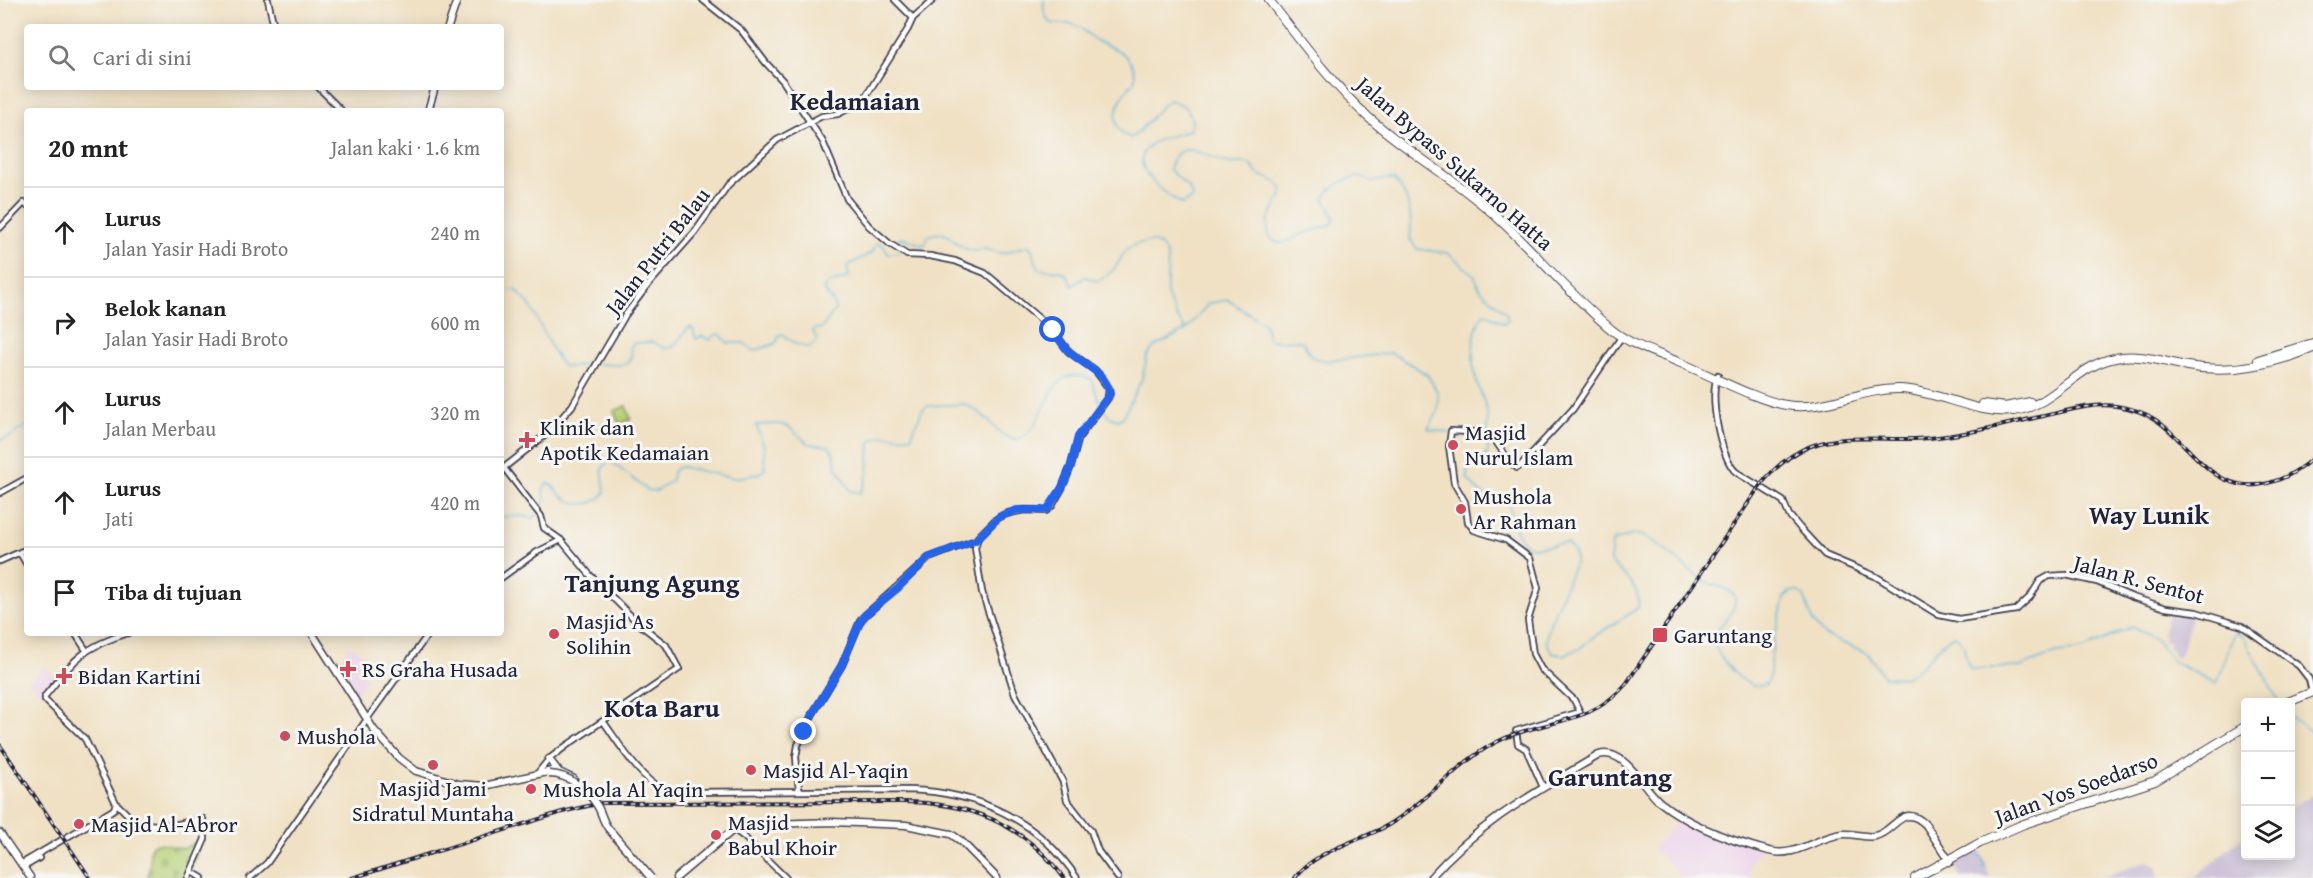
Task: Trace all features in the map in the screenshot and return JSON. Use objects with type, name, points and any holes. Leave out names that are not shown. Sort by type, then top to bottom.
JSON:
[{"type":"highway","name":"Jalan Bypass Sukarno Hatta","points":[[1269,0],[1324,70],[1369,117],[1490,211],[1621,331],[1717,376],[1774,398],[1798,402],[1820,401],[1890,385],[1921,387],[2005,407],[2035,400],[2089,363],[2116,353],[2141,352],[2193,362],[2223,364],[2260,359],[2313,343]]},
{"type":"highway","name":"Jalan Bypass Sukarno Hatta","points":[[1274,0],[1336,79],[1360,104],[1388,128],[1496,209],[1610,328],[1622,336],[1786,405],[1809,406],[1873,391],[1898,389],[1920,391],[1990,410],[2011,411],[2039,403],[2091,366],[2112,358],[2137,357],[2190,367],[2220,369],[2278,361],[2313,348]]},
{"type":"highway","points":[[2295,700],[2313,693]]},
{"type":"highway","name":"Jalan Yos Soedarso","points":[[1915,878],[2024,824],[2127,793],[2163,777],[2241,731]]},
{"type":"highway","name":"Jalan Yos Soedarso","points":[[1921,878],[1949,861]]},
{"type":"main road","points":[[451,24],[457,6]]},
{"type":"main road","points":[[428,108],[432,90]]},
{"type":"main road","points":[[312,636],[366,720],[400,764],[416,775],[474,790],[504,786],[546,773],[567,777],[589,795],[598,807],[606,825],[651,878]]},
{"type":"main road","points":[[390,751],[420,773],[469,786],[493,785],[546,773],[561,774]]},
{"type":"main road","points":[[1433,877],[1464,843],[1543,787],[1599,755],[1612,754],[1626,764],[1660,802],[1680,815],[1704,828],[1767,850],[1790,853],[1843,834],[1875,836],[1898,819],[1910,816],[1926,825],[1949,861]]},
{"type":"main road","points":[[549,759],[561,774],[590,799],[607,829],[651,878]]},
{"type":"main road","points":[[676,878],[732,828],[745,823],[848,822],[906,825],[933,829],[957,837],[997,878]]},
{"type":"main road","points":[[2,836],[30,878]]},
{"type":"main road","points":[[2,836],[18,864],[30,878]]},
{"type":"street","points":[[268,0],[273,24]]},
{"type":"street","points":[[703,0],[741,30],[783,81],[823,142],[851,206],[869,226],[902,252],[955,261],[978,269],[1053,330],[1068,351],[1098,373],[1109,388],[1108,398],[1078,437],[1069,471],[1052,506],[1046,511],[1024,510],[1005,514],[994,520],[976,540],[928,558],[861,619],[842,665],[812,715],[798,745],[796,757],[799,790]]},
{"type":"street","points":[[895,0],[913,18]]},
{"type":"street","name":"Jalan Putri Balau","points":[[504,468],[541,440],[560,421],[599,362],[630,308],[701,226],[728,185],[777,140],[810,122],[851,109],[866,96],[913,18],[933,0]]},
{"type":"street","points":[[321,90],[339,108]]},
{"type":"street","points":[[0,228],[24,205]]},
{"type":"street","points":[[1543,787],[1526,748],[1518,744],[1516,731],[1580,712],[1574,700],[1541,669],[1533,654],[1528,620],[1538,588],[1530,558],[1506,540],[1481,532],[1470,524],[1465,502],[1455,483],[1449,446],[1451,433],[1490,433],[1510,462],[1517,468],[1573,408],[1622,336]]},
{"type":"street","name":"Jalan R. Sentot","points":[[1717,376],[1714,384],[1718,429],[1734,471],[1783,501],[1800,528],[1825,555],[1875,576],[1940,615],[1959,619],[2016,610],[2030,597],[2040,581],[2049,576],[2066,575],[2097,582],[2166,608],[2196,612],[2242,626],[2299,666],[2309,679],[2313,693]]},
{"type":"street","points":[[504,470],[541,516],[544,528],[561,540],[590,575],[638,623],[666,645],[679,669],[549,759],[546,773]]},
{"type":"street","points":[[0,493],[24,480]]},
{"type":"street","points":[[504,576],[534,554],[561,540]]},
{"type":"street","points":[[976,540],[983,599],[1015,694],[1058,772],[1067,800],[1091,831],[1098,851],[1118,878]]},
{"type":"street","points":[[0,561],[24,551]]},
{"type":"street","points":[[20,553],[24,560]]},
{"type":"street","points":[[77,636],[86,650]]},
{"type":"street","points":[[121,636],[86,650],[70,665],[45,696],[45,700],[85,739],[116,803],[131,818],[150,825],[178,824],[203,819],[206,838],[188,878]]},
{"type":"street","points":[[250,878],[263,868],[427,636]]},
{"type":"street","points":[[603,721],[634,763],[662,789],[676,792],[933,790],[996,807],[1039,834],[1065,861],[1077,878]]},
{"type":"street","points":[[57,846],[112,811],[116,803]]},
{"type":"street","points":[[22,865],[121,810]]},
{"type":"street","points":[[744,837],[745,823]]},
{"type":"street","points":[[732,828],[786,878]]},
{"type":"street","points":[[192,872],[202,878]]},
{"type":"shaded area","points":[[2169,613],[2192,617],[2179,658],[2174,656],[2172,650],[2168,648],[2170,643],[2163,641],[2165,636],[2162,635]]},
{"type":"shaded area","name":"RS Graha Husada","points":[[348,646],[358,649],[363,657],[355,674],[362,673],[368,678],[355,694],[339,671],[344,666],[341,661]]},
{"type":"shaded area","points":[[44,666],[56,677],[40,692],[29,682]]},
{"type":"shaded area","points":[[2313,795],[2313,878],[2185,878],[2197,875],[2241,838],[2241,860],[2295,860],[2295,805]]},
{"type":"shaded area","points":[[1680,818],[1762,850],[1750,862],[1750,878],[1681,878],[1653,849]]},
{"type":"shaded area","points":[[1980,849],[1991,878],[1961,878],[1953,863]]},
{"type":"shaded area","points":[[2148,861],[2156,866],[2159,878],[2100,878]]},
{"type":"green space","points":[[626,406],[631,419],[619,424],[614,411]]},
{"type":"green space","points":[[200,840],[196,857],[184,878],[147,878],[153,845],[168,845],[183,849]]},
{"type":"waterway","points":[[1044,0],[1045,14],[1051,23],[1077,26],[1094,39],[1122,53],[1130,62],[1135,77],[1121,98],[1116,118],[1119,129],[1124,134],[1131,138],[1169,100],[1188,110],[1192,118],[1191,129],[1151,144],[1144,152],[1142,161],[1144,170],[1157,186],[1182,204],[1193,198],[1189,188],[1169,169],[1179,152],[1186,150],[1200,152],[1224,162],[1247,163],[1257,174],[1277,182],[1283,189],[1269,218],[1268,232],[1272,239],[1280,243],[1333,224],[1334,217],[1324,198],[1338,184],[1358,177],[1373,182],[1393,179],[1403,191],[1409,207],[1410,239],[1417,249],[1448,253],[1475,276],[1479,288],[1506,313],[1508,319],[1504,323],[1485,313],[1475,334],[1474,369],[1486,408],[1487,430]]},
{"type":"waterway","points":[[599,364],[627,363],[632,355],[630,348],[634,343],[654,342],[663,348],[673,347],[689,327],[693,329],[696,339],[702,336],[710,340],[720,334],[728,343],[744,343],[754,351],[774,344],[778,336],[783,334],[796,343],[811,347],[818,340],[812,330],[822,328],[835,310],[833,302],[823,289],[828,284],[849,277],[847,266],[873,252],[875,245],[879,243],[884,246],[888,254],[899,252],[901,246],[898,239],[901,237],[922,245],[926,243],[928,236],[942,233],[963,248],[972,251],[984,249],[1003,253],[1030,246],[1040,269],[1060,271],[1067,275],[1072,286],[1085,277],[1098,281],[1102,279],[1113,270],[1124,253],[1134,245],[1151,242],[1160,245],[1167,257],[1168,297],[1186,330]]},
{"type":"waterway","points":[[510,290],[516,290],[530,305],[563,366],[595,363]]},
{"type":"waterway","points":[[1103,409],[1110,417],[1118,420],[1123,417],[1142,379],[1147,356],[1154,347],[1186,330],[1209,303],[1228,300],[1265,324],[1268,339],[1302,341],[1311,356],[1317,359],[1328,361],[1391,353],[1427,374],[1438,393],[1437,413],[1428,429],[1450,433]]},
{"type":"waterway","points":[[540,511],[545,500],[543,489],[548,483],[567,500],[579,504],[591,503],[601,497],[605,492],[602,469],[608,462],[612,462],[647,490],[657,491],[672,480],[673,472],[677,468],[682,467],[734,478],[758,474],[765,469],[764,446],[756,425],[779,424],[789,427],[809,444],[829,446],[834,454],[837,468],[849,488],[851,491],[860,493],[867,474],[870,442],[886,436],[911,437],[922,410],[927,406],[965,404],[980,413],[1003,435],[1015,440],[1027,434],[1055,387],[1064,379],[1075,375],[1091,379],[1101,405]]},
{"type":"waterway","points":[[0,440],[24,427]]},
{"type":"waterway","points":[[1461,434],[1486,436]]},
{"type":"waterway","points":[[1487,435],[1487,453],[1482,460],[1467,471],[1467,478],[1482,493],[1508,502],[1517,531],[1524,543],[1537,547],[1567,544],[1574,552],[1576,560],[1548,629],[1546,641],[1552,653],[1563,655],[1579,649],[1638,608],[1634,588],[1610,561],[1612,542],[1639,535],[1662,547],[1702,580],[1732,593],[1734,606],[1717,631],[1715,642],[1726,664],[1739,677],[1753,686],[1764,685],[1769,679],[1770,659],[1784,598],[1790,592],[1797,591],[1804,596],[1813,622],[1825,636],[1868,653],[1884,677],[1901,677],[1917,670],[1954,635],[1962,643],[1971,669],[2020,667],[2057,653],[2082,650],[2131,627],[2154,638],[2174,662],[2217,684],[2236,632],[2244,637],[2277,698]]},
{"type":"waterway","points":[[504,517],[532,518],[537,515]]},
{"type":"waterway","points":[[2295,720],[2313,733]]},
{"type":"waterway","points":[[1979,855],[1982,857],[1984,868]]},
{"type":"railway","points":[[1295,878],[1304,868],[1326,853],[1378,830],[1405,814],[1487,747],[1520,732],[1583,714],[1612,698],[1626,684],[1759,487],[1782,463],[1811,446],[1849,439],[1915,439],[1948,436],[2080,408],[2107,405],[2132,409],[2156,420],[2204,465],[2231,482],[2245,485],[2273,482],[2287,476],[2313,458]]},
{"type":"railway","points":[[0,745],[90,878]]},
{"type":"railway","points":[[352,878],[562,812],[601,803],[901,802],[949,806],[992,819],[1031,843],[1064,878]]},
{"type":"place","name":"Klinik dan Apotik Kedamaian","points":[[527,440]]},
{"type":"place","name":"Masjid Nurul Islam","points":[[1453,445]]},
{"type":"place","name":"Mushola Ar Rahman","points":[[1461,509]]},
{"type":"place","name":"Masjid As Solihin","points":[[554,634]]},
{"type":"place","name":"Garuntang","points":[[1660,635]]},
{"type":"place","name":"RS Graha Husada","points":[[348,669]]},
{"type":"place","name":"Bidan Kartini","points":[[64,676]]},
{"type":"place","name":"Mushola","points":[[285,736]]},
{"type":"place","name":"Masjid Jami Sidratul Muntaha","points":[[433,765]]},
{"type":"place","name":"Masjid Al-Yaqin","points":[[751,770]]},
{"type":"place","name":"Mushola Al Yaqin","points":[[531,789]]},
{"type":"place","name":"Masjid Al-Abror","points":[[79,824]]},
{"type":"place","name":"Masjid Babul Khoir","points":[[716,835]]},
{"type":"district","name":"Kedamaian","points":[[855,100]]},
{"type":"district","name":"Way Lunik","points":[[2149,514]]},
{"type":"district","name":"Tanjung Agung","points":[[652,582]]},
{"type":"district","name":"Kota Baru","points":[[662,707]]},
{"type":"district","name":"Garuntang","points":[[1610,776]]},
{"type":"route","points":[[804,732],[842,665],[860,622],[866,614],[897,589],[925,561],[976,540],[999,517],[1017,510],[1041,511],[1052,506],[1071,466],[1078,437],[1110,394],[1109,388],[1098,373],[1068,351],[1053,330]]}]
